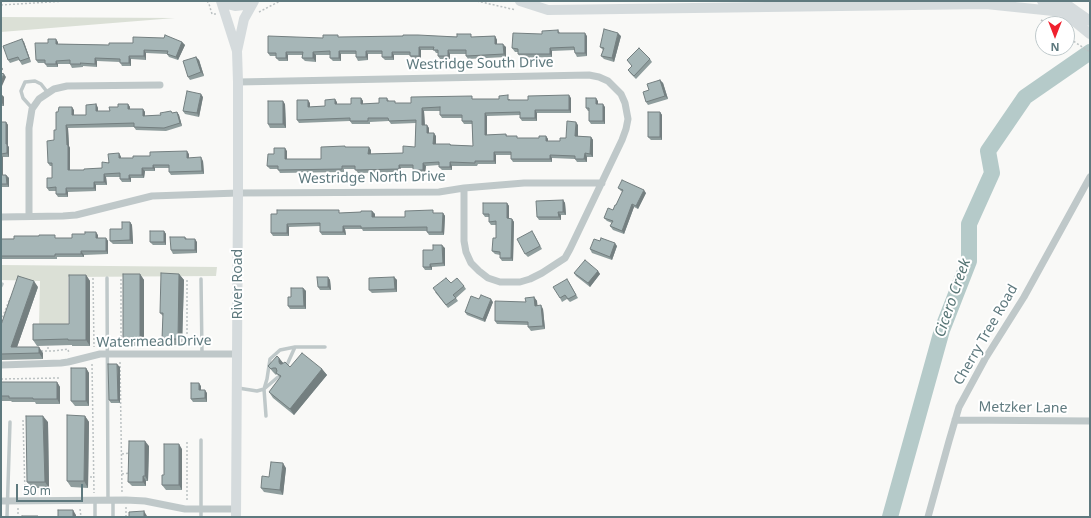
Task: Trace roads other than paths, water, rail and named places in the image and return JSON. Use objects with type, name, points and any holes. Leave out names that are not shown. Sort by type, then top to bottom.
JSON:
[{"type":"main road","points":[[221,1],[235,6],[244,5],[253,1]]},
{"type":"main road","name":"River Road","points":[[221,1],[237,51]]},
{"type":"main road","name":"River Road","points":[[236,513],[238,193],[237,51],[244,19],[253,1]]},
{"type":"main road","points":[[520,1],[548,10],[986,4],[1065,8],[1090,34]]},
{"type":"main road","points":[[1042,1],[1065,8],[1090,20]]},
{"type":"street","name":"Westridge South Drive","points":[[238,82],[589,75],[608,81],[622,94],[626,103],[628,119],[622,140],[565,258],[542,273],[520,282],[500,282],[488,278],[471,263],[466,252],[464,241],[464,188]]},
{"type":"street","points":[[29,216],[29,128],[32,109],[39,99],[54,89],[67,86],[160,85]]},
{"type":"street","name":"Cherry Tree Road","points":[[928,517],[960,407],[985,358],[1024,297],[1090,177]]},
{"type":"street","name":"Westridge North Drive","points":[[1,217],[76,215],[152,196],[238,193],[439,192],[464,188],[524,183],[602,183]]},
{"type":"street","name":"Watermead Drive","points":[[1,365],[61,363],[100,354],[237,354]]},
{"type":"street","name":"Metzker Lane","points":[[955,420],[1090,422]]},
{"type":"street","points":[[4,501],[94,497],[145,501],[185,509],[201,509],[236,513]]},
{"type":"lane","points":[[32,109],[23,98],[21,91],[25,82],[35,80],[41,84],[48,93]]},
{"type":"lane","points":[[107,278],[107,354],[111,499],[113,517]]},
{"type":"lane","points":[[201,279],[202,354]]},
{"type":"lane","points":[[286,367],[295,346]]},
{"type":"lane","points":[[266,416],[264,389],[270,359],[280,350],[295,346],[325,347]]},
{"type":"lane","points":[[237,388],[257,391],[264,389],[278,377]]},
{"type":"lane","points":[[7,517],[4,501],[10,422]]},
{"type":"lane","points":[[201,440],[202,517]]},
{"type":"lane","points":[[94,497],[95,517]]},
{"type":"waterway","name":"Cicero Creek","points":[[890,517],[942,330],[969,261],[969,224],[992,173],[988,151],[1025,97],[1090,52]]}]
